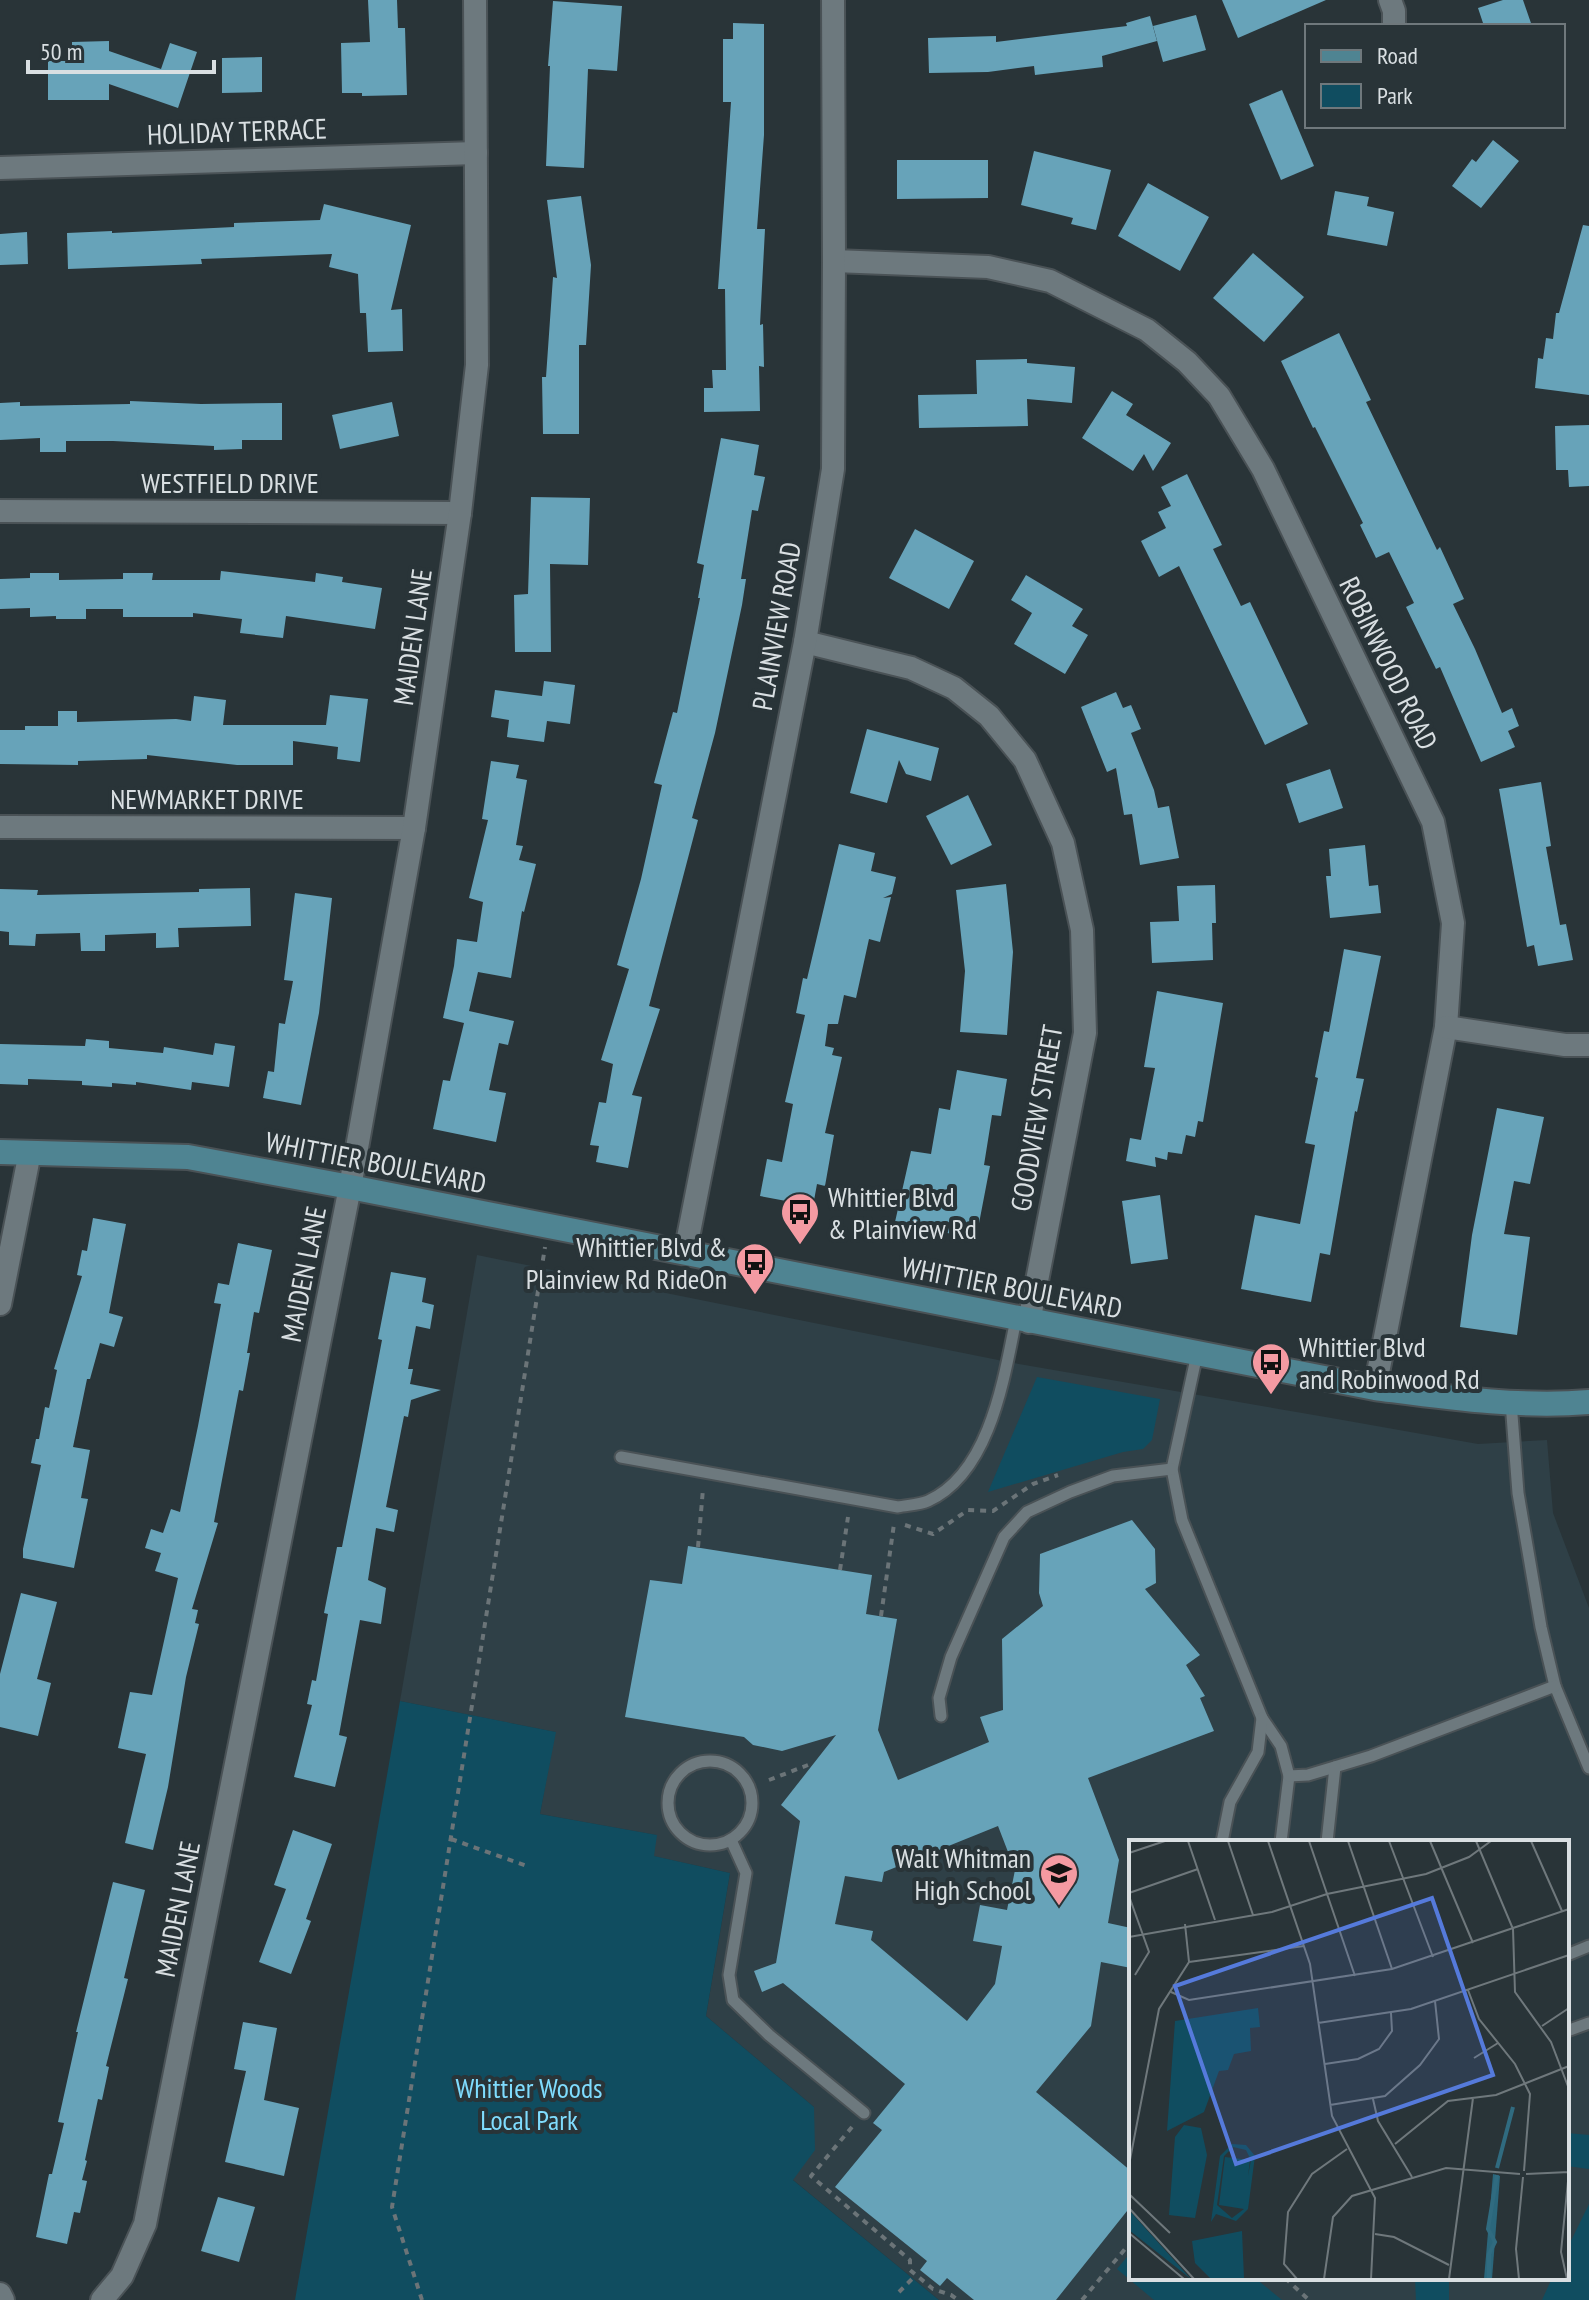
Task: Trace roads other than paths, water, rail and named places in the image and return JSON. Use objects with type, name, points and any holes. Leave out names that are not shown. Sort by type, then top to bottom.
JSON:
[{"type":"street","name":"MAIDEN LANE","points":[[102,2300],[122,2276],[145,2224],[350,1187],[414,828],[460,513],[477,365],[475,0]]},
{"type":"street","name":"PLAINVIEW ROAD","points":[[685,1253],[805,642],[833,469],[833,0]]},
{"type":"street","points":[[1390,0],[1394,24]]},
{"type":"street","name":"HOLIDAY TERRACE","points":[[0,168],[476,153]]},
{"type":"street","name":"ROBINWOOD ROAD","points":[[834,261],[988,267],[1050,281],[1147,330],[1187,362],[1219,396],[1263,469],[1433,822],[1453,923],[1446,1027],[1375,1388]]},
{"type":"street","name":"WESTFIELD DRIVE","points":[[0,511],[460,513]]},
{"type":"street","name":"GOODVIEW STREET","points":[[805,642],[911,668],[954,688],[989,716],[1025,760],[1063,843],[1082,930],[1085,1033],[1022,1320]]},
{"type":"street","name":"NEWMARKET DRIVE","points":[[0,827],[414,828]]},
{"type":"street","points":[[1446,1027],[1565,1045],[1589,1045]]},
{"type":"street","name":"WHITTIER BOULEVARD","points":[[0,1152],[188,1157],[1375,1388],[1469,1400],[1589,1402]]},
{"type":"street","points":[[0,1304],[30,1152]]},
{"type":"street","points":[[0,2294],[3,2300]]},
{"type":"lane","points":[[621,1457],[898,1507],[927,1501],[951,1485],[971,1461],[988,1431],[1022,1320]]},
{"type":"lane","points":[[1197,1354],[1172,1469],[1182,1520],[1262,1718],[1281,1746],[1289,1776],[1281,1840]]},
{"type":"lane","points":[[1511,1402],[1518,1493],[1541,1627],[1555,1686],[1589,1768]]},
{"type":"lane","points":[[941,1716],[939,1698],[951,1657],[1004,1537],[1027,1512],[1113,1476],[1172,1469]]},
{"type":"lane","points":[[1289,1776],[1308,1775],[1371,1756],[1555,1686]]},
{"type":"lane","points":[[1222,1840],[1230,1802],[1258,1752],[1262,1718]]},
{"type":"lane","points":[[716,1761],[735,1769],[748,1785],[752,1805],[746,1825],[731,1840],[712,1845],[693,1842],[677,1830],[668,1813],[669,1793],[678,1775],[695,1763],[716,1761]]},
{"type":"lane","points":[[1327,1840],[1335,1767]]},
{"type":"lane","points":[[731,1840],[746,1873],[729,1975],[733,2000],[769,2035],[864,2113]]},
{"type":"lane","points":[[1569,1954],[1589,1946]]},
{"type":"lane","points":[[1569,2030],[1589,2023]]},
{"type":"place","name":"Whittier Blvd & Plainview Rd","points":[[800,1246]]},
{"type":"place","name":"Whittier Blvd & Plainview Rd RideOn","points":[[755,1296]]},
{"type":"place","name":"Whittier Blvd and Robinwood Rd","points":[[1271,1396]]},
{"type":"place","name":"Walt Whitman High School","points":[[1059,1907]]},
{"type":"park label","name":"Whittier Woods Local Park","points":[[529,2103]]}]
